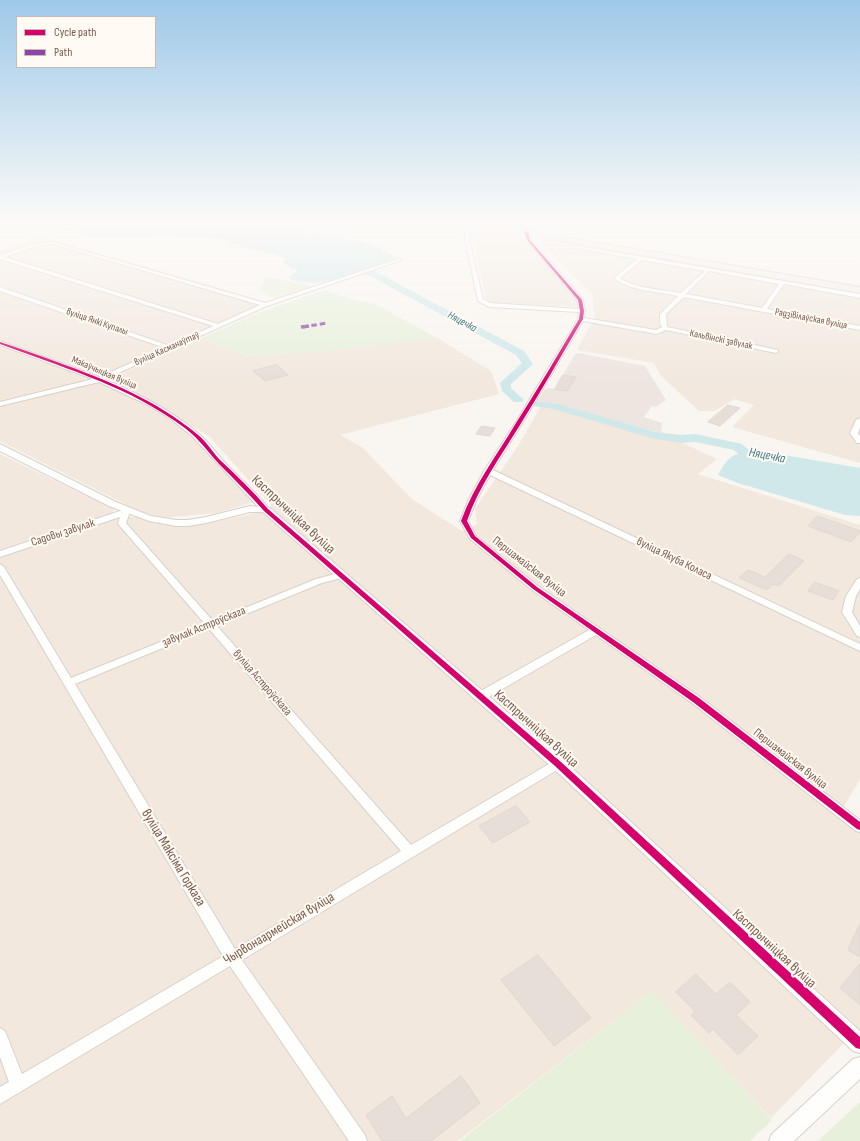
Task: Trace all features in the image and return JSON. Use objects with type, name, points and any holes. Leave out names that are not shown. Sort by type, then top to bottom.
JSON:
[{"type":"main road","points":[[787,277],[860,290]]},
{"type":"street","points":[[64,277],[218,326]]},
{"type":"street","points":[[170,277],[264,305]]},
{"type":"street","name":"вуліца Касманаўтаў","points":[[0,404],[98,380],[264,305],[351,277]]},
{"type":"street","points":[[475,277],[480,300],[489,305],[582,311]]},
{"type":"street","name":"Першамайская вуліца","points":[[561,277],[580,300],[582,311],[581,319],[488,471],[468,508],[464,521],[473,537],[535,588],[696,700],[860,827]]},
{"type":"street","name":"Радзівілаўская вуліца","points":[[618,277],[622,282],[634,286],[860,328]]},
{"type":"street","points":[[665,328],[663,324],[663,314],[701,277]]},
{"type":"street","points":[[756,277],[860,296]]},
{"type":"street","points":[[763,310],[783,282]]},
{"type":"street","name":"вуліца Янкі Купалы","points":[[0,289],[171,348]]},
{"type":"street","name":"Кальвінскі завулак","points":[[581,319],[657,332],[665,328],[776,351]]},
{"type":"street","name":"Макаўчыцкая вуліца","points":[[0,343],[98,380],[151,404],[195,433]]},
{"type":"street","points":[[860,420],[854,433],[860,441]]},
{"type":"street","name":"Кастрычніцкая вуліца","points":[[195,433],[201,438],[219,461],[266,510],[558,764],[860,1044]]},
{"type":"street","points":[[0,447],[126,512],[156,521],[177,523],[206,520],[250,509],[258,508],[266,510]]},
{"type":"street","name":"вуліца Якуба Коласа","points":[[488,471],[860,648]]},
{"type":"street","name":"Садовы завулак","points":[[0,554],[126,512]]},
{"type":"street","name":"вуліца Астроўскага","points":[[126,512],[122,522],[408,852]]},
{"type":"street","name":"вуліца Максіма Горкага","points":[[0,567],[232,957],[355,1139]]},
{"type":"street","name":"завулак Астроўскага","points":[[68,683],[319,581],[342,575]]},
{"type":"street","points":[[860,581],[851,596],[848,612],[860,634]]},
{"type":"street","points":[[481,696],[595,630]]},
{"type":"street","name":"Чырвонаармейская вуліца","points":[[0,1096],[558,764]]},
{"type":"street","points":[[0,1036],[18,1085]]},
{"type":"street","points":[[779,1141],[860,1066]]},
{"type":"shaded area","points":[[0,277],[182,277],[267,302],[94,379],[146,403],[188,429],[257,501],[217,513],[159,518],[133,508],[0,441]]},
{"type":"shaded area","points":[[481,277],[559,277],[574,295],[578,307],[487,303]]},
{"type":"shaded area","points":[[575,277],[770,277],[860,293],[860,463],[732,427],[754,405],[735,399],[714,411],[699,411],[660,375],[654,363],[577,350],[595,317],[592,295]]},
{"type":"shaded area","points":[[436,337],[491,371],[499,394],[340,435],[362,447],[412,499],[462,531],[477,524],[475,509],[518,446],[541,406],[567,411],[672,438],[717,459],[698,474],[860,525],[860,779],[840,813],[860,828],[860,1035],[844,1043],[771,1118],[651,992],[458,1141],[0,1141],[0,555],[116,517],[136,517],[170,523],[204,524],[266,511],[272,506],[209,436],[109,379],[202,338],[247,356]]},
{"type":"shaded area","points":[[579,353],[645,366],[666,400],[656,407],[652,406],[644,417],[662,423],[661,433],[537,401],[546,388],[555,389],[575,354]]},
{"type":"shaded area","points":[[0,454],[115,510],[106,517],[0,551]]},
{"type":"green space","points":[[266,277],[314,286],[274,298],[260,291]]},
{"type":"green space","points":[[325,290],[354,300],[375,304],[436,337],[322,352],[247,356],[202,338],[258,313]]},
{"type":"green space","points":[[652,991],[772,1120],[750,1141],[460,1141]]},
{"type":"green space","points":[[860,1102],[860,1141],[818,1141]]},
{"type":"water","points":[[290,277],[347,277],[314,283],[289,279]]},
{"type":"water","points":[[755,450],[860,468],[860,516],[845,515],[738,483],[718,475],[726,462],[732,457],[741,453]]},
{"type":"building","points":[[277,365],[288,375],[265,381],[253,371]]},
{"type":"building","points":[[563,375],[576,377],[567,391],[555,389]]},
{"type":"building","points":[[728,405],[740,408],[720,426],[708,422]]},
{"type":"building","points":[[482,426],[495,428],[490,436],[476,434]]},
{"type":"building","points":[[818,516],[860,532],[851,542],[808,526]]},
{"type":"building","points":[[789,554],[804,561],[779,586],[773,584],[767,590],[739,578],[748,570],[765,577]]},
{"type":"building","points":[[815,582],[839,591],[833,600],[808,591]]},
{"type":"building","points":[[516,806],[530,822],[493,843],[479,826]]},
{"type":"building","points":[[860,924],[860,957],[848,950]]},
{"type":"building","points":[[538,955],[591,1018],[554,1046],[501,980]]},
{"type":"building","points":[[860,964],[860,1005],[840,988]]},
{"type":"building","points":[[696,974],[716,994],[730,982],[750,1002],[736,1015],[758,1036],[738,1055],[713,1029],[709,1033],[691,1015],[695,1011],[676,992]]},
{"type":"building","points":[[461,1076],[480,1103],[431,1141],[382,1141],[366,1115],[392,1096],[406,1118]]},
{"type":"waterway","name":"Няцечка","points":[[379,277],[520,353],[528,364],[505,383],[506,389],[518,400]]},
{"type":"waterway","name":"Няцечка","points":[[536,404],[554,406],[655,435],[681,439],[695,438],[738,447],[745,453],[769,457]]},
{"type":"marked path","points":[[301,327],[327,323]]},
{"type":"cycle path","points":[[561,277],[580,300],[582,311],[581,319],[520,422],[484,477],[464,521],[473,537],[535,588],[696,700],[860,827]]},
{"type":"cycle path","points":[[0,343],[102,381],[127,392],[174,418],[195,434],[266,510],[558,764],[860,1044]]}]
